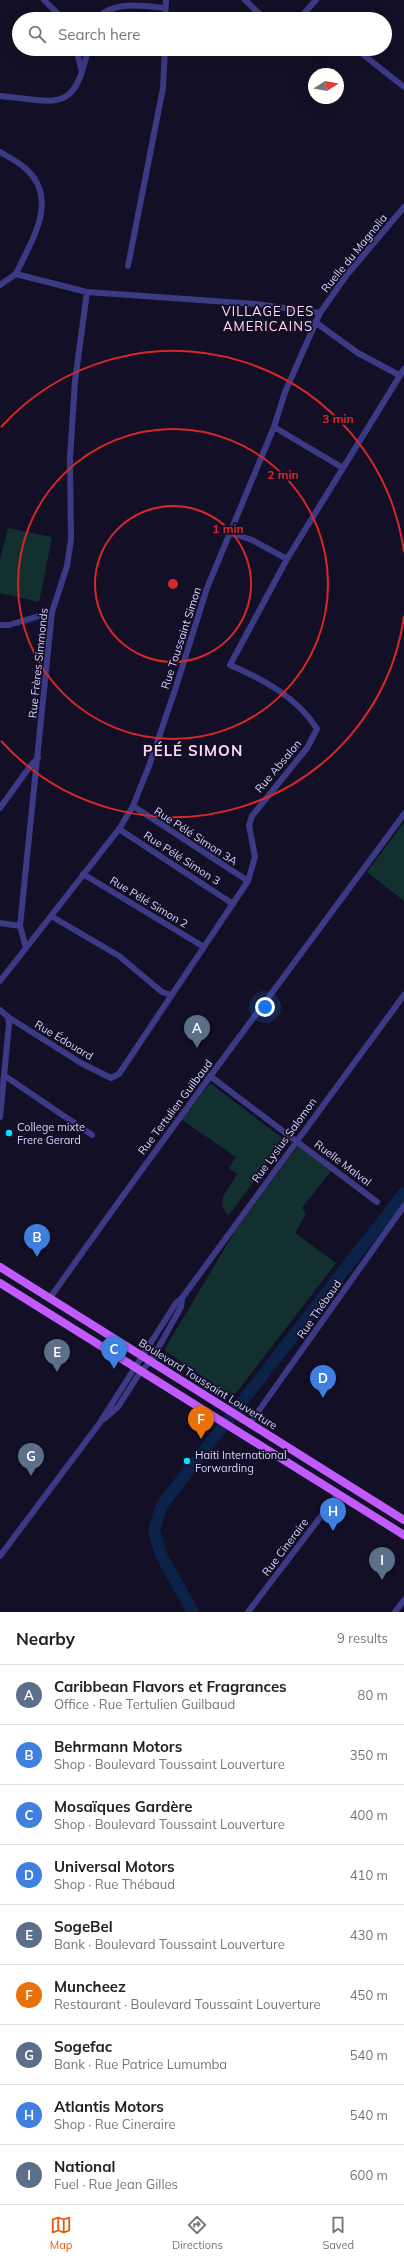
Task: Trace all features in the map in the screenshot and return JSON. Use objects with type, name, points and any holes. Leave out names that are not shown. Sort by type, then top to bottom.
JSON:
[{"type":"main road","name":"Boulevard Toussaint Louverture","points":[[0,1267],[404,1520]]},
{"type":"main road","points":[[0,1284],[220,1419],[404,1535]]},
{"type":"street","points":[[44,0],[56,12]]},
{"type":"street","points":[[166,0],[166,12]]},
{"type":"street","points":[[244,0],[257,12]]},
{"type":"street","points":[[305,12],[316,0]]},
{"type":"street","points":[[104,12],[107,9],[117,5],[166,8]]},
{"type":"street","points":[[78,56],[82,73]]},
{"type":"street","points":[[0,96],[52,100],[65,98],[75,90],[82,73],[86,56]]},
{"type":"street","points":[[128,266],[163,88],[165,56]]},
{"type":"street","points":[[365,56],[404,87]]},
{"type":"street","points":[[0,152],[22,165],[35,179],[42,198],[42,217],[16,274],[0,285]]},
{"type":"street","name":"Ruelle du Magnolia","points":[[320,313],[346,276],[404,207]]},
{"type":"street","points":[[16,274],[87,292],[256,304],[320,313]]},
{"type":"street","name":"Rue Frères Simmonds","points":[[26,948],[20,926],[52,612],[67,566],[71,539],[70,458],[75,381],[87,292]]},
{"type":"street","name":"Rue Toussaint Simon","points":[[26,948],[119,829],[133,806],[149,766],[175,690],[207,588],[274,427],[285,392],[320,313]]},
{"type":"street","points":[[315,322],[358,353],[399,375]]},
{"type":"street","name":"Rue Absalon","points":[[111,1078],[119,1074],[170,995],[234,904],[248,881],[255,857],[249,825],[252,816],[258,806],[307,748],[317,729],[311,719],[287,696],[249,673],[230,665],[287,559],[404,369]]},
{"type":"street","points":[[274,427],[343,468]]},
{"type":"street","points":[[231,533],[252,540],[287,559]]},
{"type":"street","points":[[0,625],[9,625],[52,612]]},
{"type":"street","points":[[0,808],[31,765],[38,758]]},
{"type":"street","name":"Rue Pélé Simon 3A","points":[[133,806],[248,881]]},
{"type":"street","name":"Rue Tertulien Guilbaud","points":[[50,1298],[111,1210],[404,814]]},
{"type":"street","name":"Rue Pélé Simon 3","points":[[119,829],[234,904]]},
{"type":"street","name":"Rue Pélé Simon 2","points":[[84,874],[204,947]]},
{"type":"street","points":[[51,916],[119,956],[162,992],[170,995]]},
{"type":"street","points":[[0,923],[20,926]]},
{"type":"street","points":[[0,981],[26,948]]},
{"type":"street","name":"Rue Lysius Salomon","points":[[0,1556],[99,1424],[137,1369],[147,1359],[181,1307],[182,1298],[296,1140],[404,995]]},
{"type":"street","name":"Rue Édouard","points":[[0,1010],[8,1017],[81,1063],[111,1078]]},
{"type":"street","points":[[0,1117],[5,1076],[9,1024],[8,1017]]},
{"type":"street","points":[[5,1076],[92,1135]]},
{"type":"street","name":"Ruelle Malval","points":[[210,1076],[377,1202]]},
{"type":"street","name":"Rue Thébaud","points":[[248,1422],[404,1206]]},
{"type":"street","name":"Rue Cineraire","points":[[248,1612],[338,1494]]},
{"type":"street","points":[[394,1612],[404,1600]]},
{"type":"green space","points":[[8,528],[52,537],[39,602],[0,593],[0,560]]},
{"type":"green space","points":[[404,822],[404,901],[367,872]]},
{"type":"green space","points":[[210,1083],[285,1140],[228,1216],[222,1206],[223,1197],[237,1174],[229,1168],[236,1157],[182,1120]]},
{"type":"green space","points":[[298,1146],[331,1171],[302,1208],[306,1214],[295,1233],[336,1263],[233,1397],[164,1350],[235,1231]]},
{"type":"waterway","points":[[23,624],[41,620]]},
{"type":"waterway","points":[[193,1612],[161,1555],[154,1530],[162,1505],[404,1193]]},
{"type":"place","name":"Caribbean Flavors et Fragrances","points":[[197,1048]]},
{"type":"place","name":"College mixte Frere Gerard","points":[[9,1133]]},
{"type":"place","name":"Behrmann Motors","points":[[37,1257]]},
{"type":"place","name":"Mosaïques Gardère","points":[[114,1369]]},
{"type":"place","name":"SogeBel","points":[[57,1372]]},
{"type":"place","name":"Universal Motors","points":[[323,1398]]},
{"type":"place","name":"Muncheez","points":[[201,1439]]},
{"type":"place","name":"Haiti International Forwarding","points":[[187,1461]]},
{"type":"place","name":"Sogefac","points":[[31,1476]]},
{"type":"place","name":"Atlantis Motors","points":[[333,1531]]},
{"type":"place","name":"National","points":[[382,1580]]},
{"type":"district","name":"VILLAGE DES AMERICAINS","points":[[268,318]]},
{"type":"district","name":"PÉLÉ SIMON","points":[[193,751]]}]
